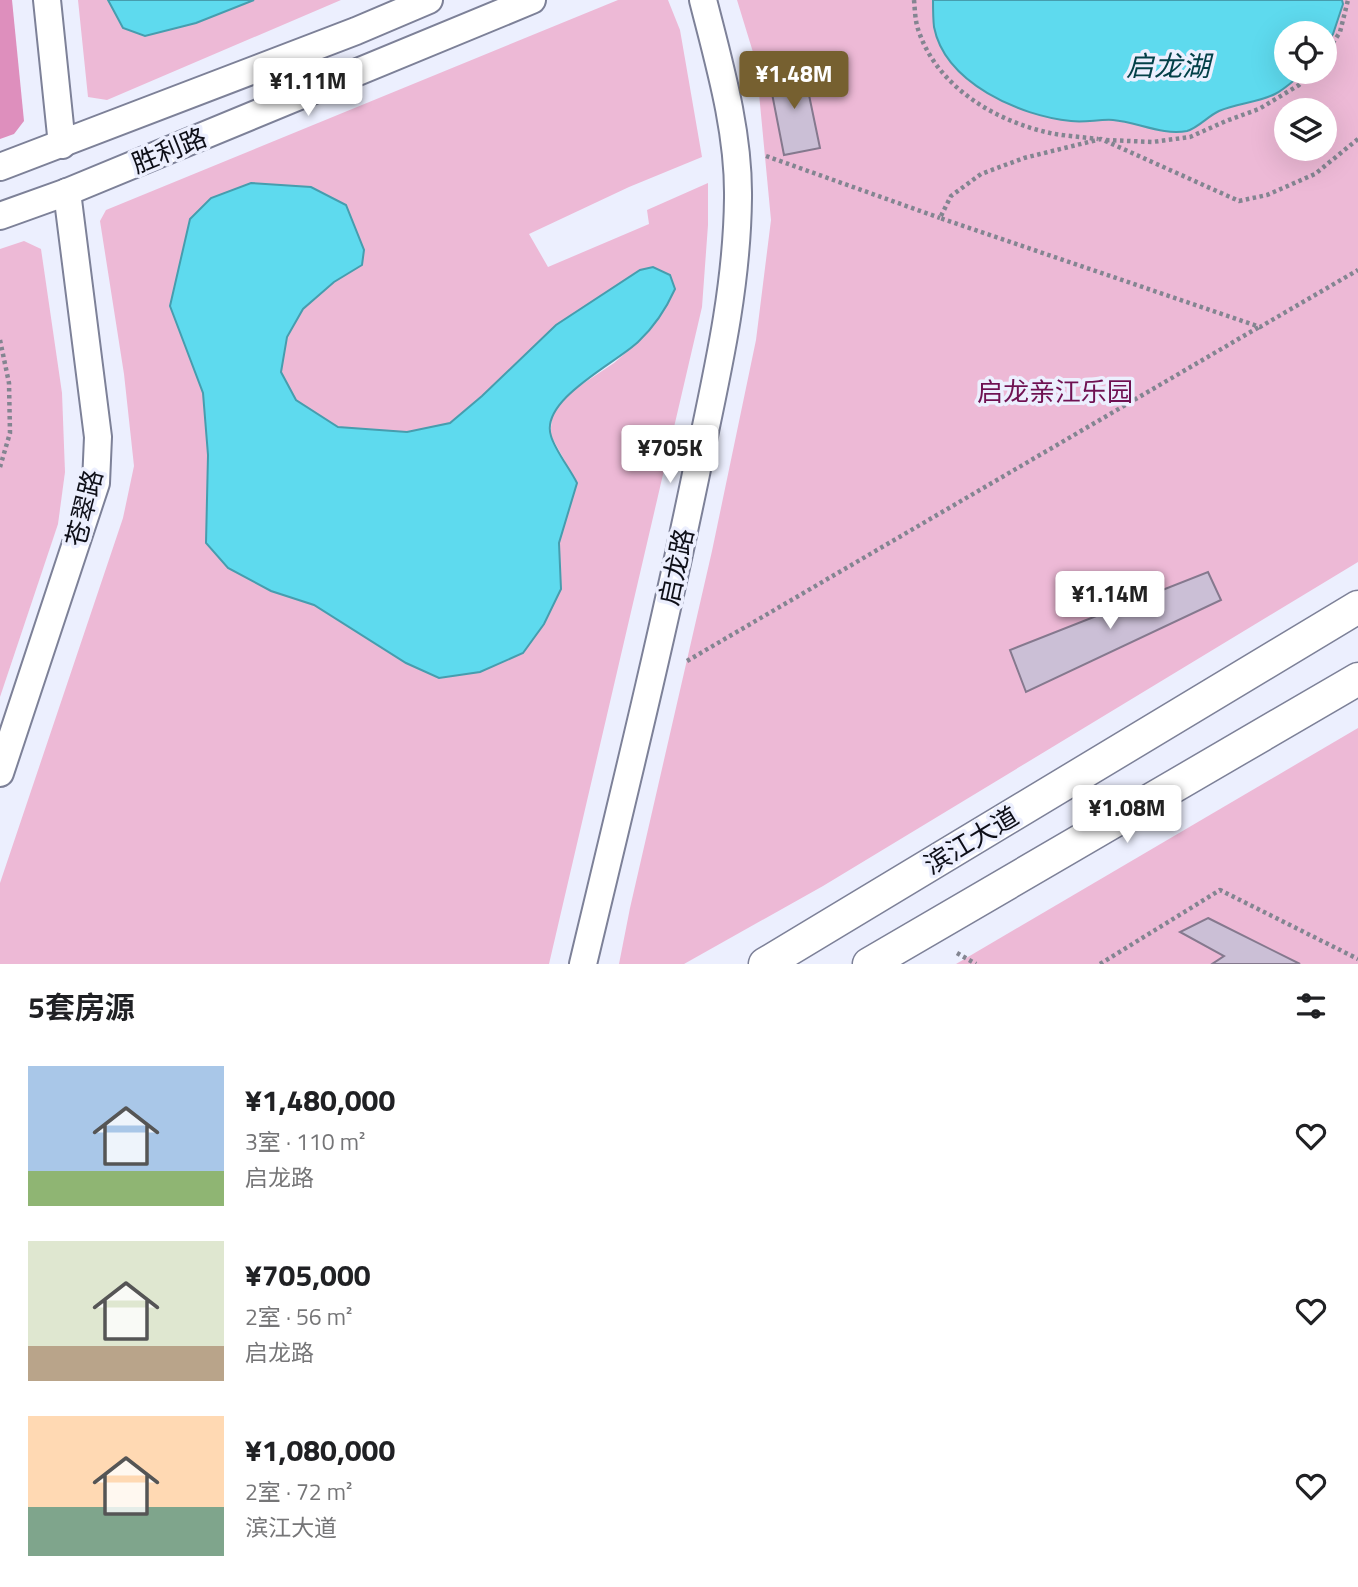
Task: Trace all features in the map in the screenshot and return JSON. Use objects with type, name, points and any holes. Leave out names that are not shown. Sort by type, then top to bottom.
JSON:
[{"type":"main road","name":"滨江大道","points":[[765,964],[1358,607]]},
{"type":"main road","points":[[869,964],[1358,679]]},
{"type":"street","points":[[47,0],[62,145]]},
{"type":"street","points":[[0,167],[331,41],[429,0]]},
{"type":"street","name":"胜利路","points":[[0,216],[67,192],[532,0]]},
{"type":"street","name":"启龙路","points":[[583,964],[667,610],[733,286],[738,195],[732,133],[703,0]]},
{"type":"street","name":"苍翠路","points":[[0,773],[96,483],[98,437],[67,192]]},
{"type":"path","points":[[914,0],[918,31],[935,64],[963,93],[999,116],[1049,132],[1152,142],[1190,137],[1259,109],[1300,84]]},
{"type":"path","points":[[1337,37],[1348,0]]},
{"type":"path","points":[[940,218],[951,196],[981,174],[1024,158],[1101,139],[1238,201],[1267,195],[1315,174],[1358,139]]},
{"type":"path","points":[[766,156],[1259,327]]},
{"type":"path","points":[[687,661],[1358,270]]},
{"type":"path","points":[[0,340],[9,383],[10,433],[0,467]]},
{"type":"path","points":[[1100,964],[1220,890],[1358,959]]},
{"type":"path","points":[[957,953],[976,964]]},
{"type":"green space","points":[[78,0],[108,0],[123,27],[145,36],[196,23],[254,0],[341,0],[107,100],[88,97]]},
{"type":"green space","points":[[618,0],[668,0],[680,30],[702,157],[629,187],[529,234],[548,267],[649,224],[647,210],[708,183],[702,307],[549,964],[0,964],[0,883],[123,518],[134,466],[124,374],[100,221],[106,210]],"holes":[[[346,205],[364,250],[362,265],[334,282],[303,309],[287,337],[281,372],[296,400],[338,427],[407,432],[450,423],[556,325],[640,270],[653,267],[639,341],[614,363],[569,393],[553,413],[550,434],[577,483],[559,543],[561,589],[439,678],[406,663],[314,605],[271,591],[206,543],[208,455],[203,393],[170,306],[190,219]]]},
{"type":"green space","name":"启龙亲江乐园","points":[[737,0],[1358,0],[1358,562],[823,886],[684,964],[619,964],[712,551],[756,340],[771,220],[756,62]]},
{"type":"green space","points":[[24,241],[41,249],[62,393],[65,472],[58,524],[0,697],[0,249]]},
{"type":"green space","points":[[1358,728],[1358,964],[956,964]]},
{"type":"shaded area","points":[[0,0],[12,0],[24,121],[14,134],[0,139]]},
{"type":"water","points":[[108,0],[254,0],[196,23],[145,36],[123,28]]},
{"type":"water","name":"启龙湖","points":[[933,0],[1342,0],[1343,4],[1337,22],[1274,21],[1274,84],[1290,84],[1286,87],[1268,97],[1219,111],[1191,129],[1178,132],[1113,120],[1076,121],[1051,118],[1008,104],[987,93],[953,65],[941,47],[934,27]]},
{"type":"water","points":[[251,183],[311,187],[346,205],[364,250],[362,265],[334,282],[303,309],[287,337],[281,372],[296,400],[338,427],[407,432],[450,423],[556,325],[640,270],[653,267],[670,275],[675,289],[664,311],[649,330],[627,351],[567,396],[550,422],[553,441],[577,483],[559,543],[561,589],[544,624],[523,653],[480,672],[439,678],[406,663],[314,605],[271,591],[228,568],[206,543],[208,455],[203,393],[170,306],[190,219],[211,198]]},
{"type":"building","points":[[803,66],[820,148],[784,155],[768,73]]},
{"type":"building","points":[[1208,572],[1221,600],[1026,692],[1010,650]]},
{"type":"building","points":[[1208,918],[1300,964],[1212,964],[1224,956],[1180,932]]}]
